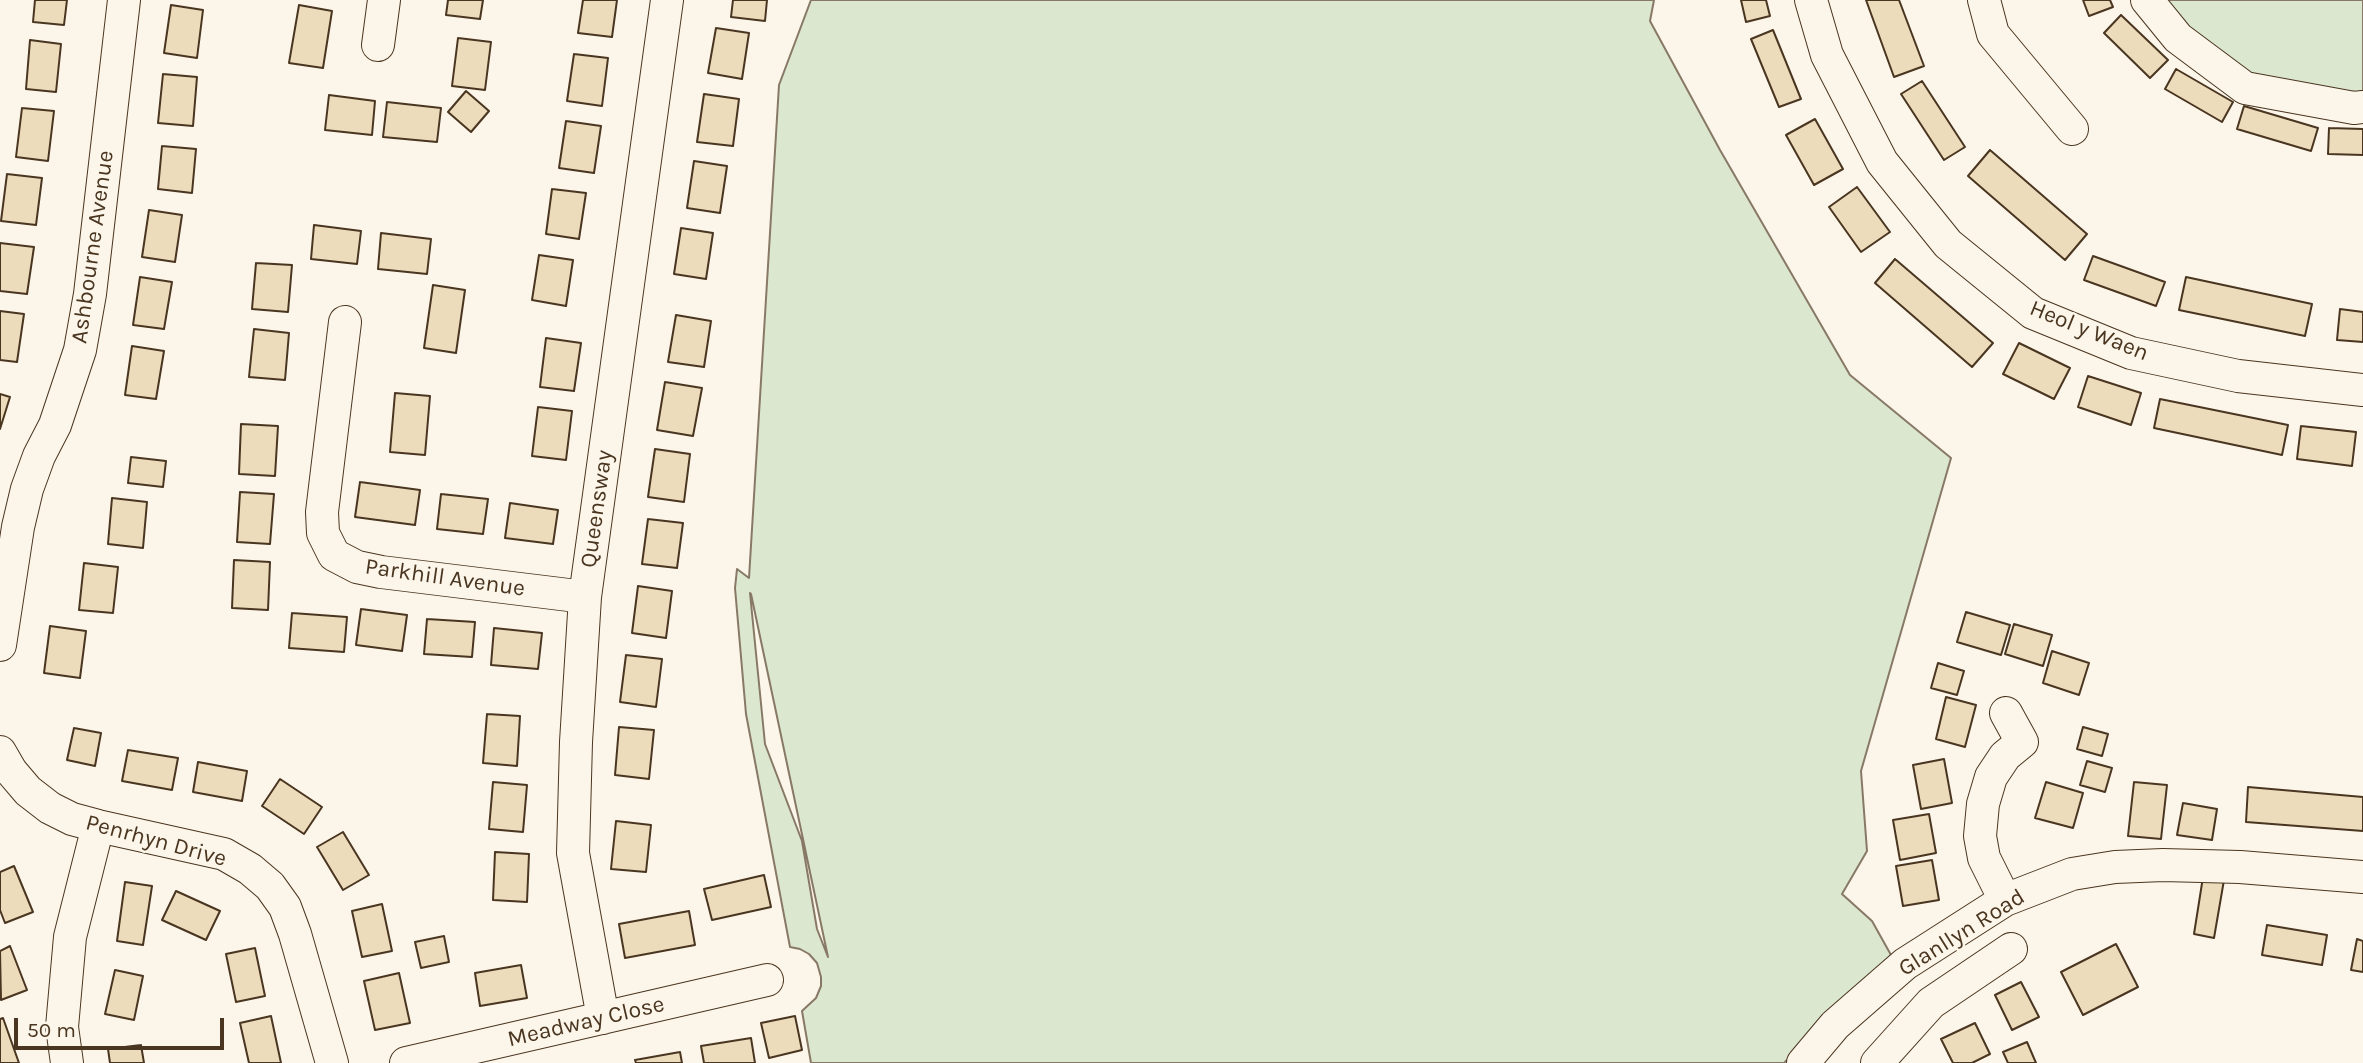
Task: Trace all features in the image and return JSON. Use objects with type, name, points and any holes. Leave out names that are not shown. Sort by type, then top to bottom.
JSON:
[{"type":"street","name":"Ashbourne Avenue","points":[[9,526],[55,425],[80,350],[90,294],[124,0]]},
{"type":"street","points":[[378,45],[384,0]]},
{"type":"street","name":"Queensway","points":[[603,1018],[573,853],[576,742],[586,597],[667,0]]},
{"type":"street","name":"Heol y Waen","points":[[1811,0],[1827,55],[1882,162],[1948,244],[2033,313],[2130,353],[2238,376],[2363,390]]},
{"type":"street","points":[[1984,0],[1993,34],[2072,129]]},
{"type":"street","points":[[2147,0],[2178,38],[2245,88],[2354,108],[2363,107]]},
{"type":"street","name":"Parkhill Avenue","points":[[345,322],[321,512],[323,533],[334,555],[357,568],[381,572],[586,597]]},
{"type":"street","points":[[0,645],[9,526]]},
{"type":"street","points":[[2005,900],[1984,858],[1980,836],[1983,804],[1991,777],[2006,756],[2031,744],[2006,713]]},
{"type":"street","name":"Penrhyn Drive","points":[[0,752],[11,771],[28,790],[50,808],[72,819],[224,855],[250,869],[270,886],[285,907],[295,934],[332,1063]]},
{"type":"street","points":[[67,1063],[62,1027],[70,937],[98,825]]},
{"type":"street","name":"Glanllyn Road","points":[[1803,1063],[1835,1024],[1905,964],[2005,900],[2072,874],[2115,867],[2164,865],[2240,867],[2363,877]]},
{"type":"street","points":[[1881,1062],[1931,1003],[2011,949]]},
{"type":"street","name":"Meadway Close","points":[[406,1063],[767,981]]},
{"type":"green space","points":[[811,0],[1654,0],[1650,21],[1720,150],[1850,375],[1951,458],[1861,771],[1867,851],[1842,894],[1872,921],[1891,955],[1784,1063],[811,1063],[802,1011],[816,998],[821,977],[817,963],[809,954],[790,947],[746,714],[735,588],[737,569],[749,578],[779,85]],"holes":[[[751,594],[828,957],[817,929],[802,841],[765,744]]]},
{"type":"green space","points":[[2147,0],[2363,0],[2363,107],[2245,88]]},
{"type":"building","points":[[35,0],[67,0],[64,25],[33,22]]},
{"type":"building","points":[[448,0],[483,0],[480,19],[446,15]]},
{"type":"building","points":[[583,0],[617,0],[612,37],[578,33]]},
{"type":"building","points":[[733,0],[767,0],[765,21],[731,17]]},
{"type":"building","points":[[1741,0],[1766,0],[1770,16],[1746,22]]},
{"type":"building","points":[[1866,0],[1899,0],[1924,66],[1894,77]]},
{"type":"building","points":[[2083,0],[2110,0],[2113,7],[2089,16]]},
{"type":"building","points":[[171,5],[203,10],[197,58],[164,53]]},
{"type":"building","points":[[299,5],[332,11],[323,68],[289,63]]},
{"type":"building","points":[[2121,15],[2168,60],[2150,78],[2104,33]]},
{"type":"building","points":[[716,28],[749,33],[742,79],[708,73]]},
{"type":"building","points":[[1773,30],[1801,99],[1779,107],[1751,39]]},
{"type":"building","points":[[458,38],[491,42],[485,90],[452,86]]},
{"type":"building","points":[[30,40],[61,44],[56,92],[26,89]]},
{"type":"building","points":[[574,54],[608,58],[602,106],[567,101]]},
{"type":"building","points":[[2176,69],[2233,102],[2222,122],[2165,89]]},
{"type":"building","points":[[163,74],[197,77],[193,126],[158,123]]},
{"type":"building","points":[[1922,81],[1965,147],[1944,160],[1901,94]]},
{"type":"building","points":[[466,91],[489,111],[471,132],[448,112]]},
{"type":"building","points":[[704,94],[739,99],[733,146],[697,142]]},
{"type":"building","points":[[329,95],[375,101],[372,135],[325,130]]},
{"type":"building","points":[[387,102],[441,108],[437,142],[383,137]]},
{"type":"building","points":[[2244,106],[2318,128],[2311,151],[2237,129]]},
{"type":"building","points":[[22,108],[54,111],[48,161],[16,157]]},
{"type":"building","points":[[1815,119],[1843,169],[1814,185],[1786,135]]},
{"type":"building","points":[[566,121],[601,126],[594,173],[559,168]]},
{"type":"building","points":[[2329,128],[2363,129],[2363,155],[2328,154]]},
{"type":"building","points":[[162,146],[196,149],[192,193],[158,189]]},
{"type":"building","points":[[1990,150],[2087,234],[2065,260],[1968,176]]},
{"type":"building","points":[[694,161],[727,166],[720,213],[687,208]]},
{"type":"building","points":[[7,174],[42,178],[36,225],[1,221]]},
{"type":"building","points":[[1857,187],[1890,232],[1861,252],[1829,207]]},
{"type":"building","points":[[552,189],[586,193],[579,239],[546,234]]},
{"type":"building","points":[[149,210],[182,215],[175,262],[142,257]]},
{"type":"building","points":[[314,225],[361,231],[357,264],[311,259]]},
{"type":"building","points":[[681,228],[713,233],[706,279],[674,274]]},
{"type":"building","points":[[381,233],[431,239],[427,274],[378,269]]},
{"type":"building","points":[[0,243],[34,247],[27,294],[0,291]]},
{"type":"building","points":[[539,255],[573,260],[566,306],[532,300]]},
{"type":"building","points":[[2093,256],[2165,282],[2156,306],[2084,280]]},
{"type":"building","points":[[1895,259],[1993,343],[1972,367],[1875,283]]},
{"type":"building","points":[[256,263],[292,265],[288,312],[252,309]]},
{"type":"building","points":[[140,277],[172,282],[164,329],[133,325]]},
{"type":"building","points":[[2186,277],[2312,304],[2305,336],[2179,310]]},
{"type":"building","points":[[433,285],[465,290],[456,353],[424,348]]},
{"type":"building","points":[[2340,309],[2363,312],[2363,342],[2337,340]]},
{"type":"building","points":[[0,311],[24,314],[17,362],[0,360]]},
{"type":"building","points":[[676,315],[711,321],[704,367],[668,362]]},
{"type":"building","points":[[254,329],[289,333],[285,380],[249,377]]},
{"type":"building","points":[[546,338],[581,343],[574,391],[540,387]]},
{"type":"building","points":[[2019,343],[2070,368],[2054,399],[2003,374]]},
{"type":"building","points":[[132,346],[164,351],[156,399],[125,395]]},
{"type":"building","points":[[2088,376],[2141,393],[2131,425],[2078,407]]},
{"type":"building","points":[[665,382],[702,388],[693,436],[657,430]]},
{"type":"building","points":[[395,393],[430,396],[425,455],[390,452]]},
{"type":"building","points":[[0,394],[10,397],[0,429]]},
{"type":"building","points":[[2160,399],[2288,425],[2282,455],[2154,428]]},
{"type":"building","points":[[538,407],[572,411],[566,460],[532,456]]},
{"type":"building","points":[[241,424],[278,426],[275,476],[239,474]]},
{"type":"building","points":[[2301,426],[2356,432],[2352,466],[2297,459]]},
{"type":"building","points":[[655,449],[690,454],[684,502],[648,497]]},
{"type":"building","points":[[131,457],[166,461],[163,487],[128,483]]},
{"type":"building","points":[[360,482],[420,490],[415,525],[355,517]]},
{"type":"building","points":[[240,492],[274,494],[270,544],[237,542]]},
{"type":"building","points":[[441,494],[488,499],[483,534],[437,529]]},
{"type":"building","points":[[112,498],[147,502],[143,548],[108,544]]},
{"type":"building","points":[[510,503],[558,510],[553,544],[505,538]]},
{"type":"building","points":[[648,519],[683,523],[677,568],[642,564]]},
{"type":"building","points":[[234,560],[270,562],[268,610],[232,608]]},
{"type":"building","points":[[84,563],[118,567],[113,613],[79,610]]},
{"type":"building","points":[[638,586],[672,591],[666,638],[632,633]]},
{"type":"building","points":[[361,609],[407,615],[402,651],[356,645]]},
{"type":"building","points":[[1966,612],[2010,625],[2001,655],[1957,642]]},
{"type":"building","points":[[292,613],[347,617],[344,652],[289,648]]},
{"type":"building","points":[[427,619],[475,622],[472,657],[424,654]]},
{"type":"building","points":[[2014,624],[2052,635],[2043,666],[2005,654]]},
{"type":"building","points":[[50,626],[86,631],[80,678],[44,673]]},
{"type":"building","points":[[494,628],[542,633],[538,669],[491,665]]},
{"type":"building","points":[[2052,651],[2089,663],[2079,695],[2043,683]]},
{"type":"building","points":[[626,655],[662,659],[656,707],[620,702]]},
{"type":"building","points":[[1938,663],[1964,671],[1957,695],[1931,688]]},
{"type":"building","points":[[1946,697],[1976,705],[1965,747],[1936,739]]},
{"type":"building","points":[[487,714],[520,716],[517,766],[483,763]]},
{"type":"building","points":[[619,727],[654,730],[649,779],[615,775]]},
{"type":"building","points":[[2083,727],[2108,734],[2102,756],[2077,749]]},
{"type":"building","points":[[74,728],[101,733],[95,766],[67,760]]},
{"type":"building","points":[[128,750],[178,758],[172,790],[122,781]]},
{"type":"building","points":[[1944,759],[1952,803],[1921,809],[1913,765]]},
{"type":"building","points":[[2087,761],[2112,768],[2105,792],[2080,785]]},
{"type":"building","points":[[198,762],[247,771],[242,801],[193,792]]},
{"type":"building","points":[[280,779],[322,807],[304,834],[262,806]]},
{"type":"building","points":[[493,782],[527,785],[523,832],[489,829]]},
{"type":"building","points":[[2046,782],[2083,793],[2073,828],[2035,818]]},
{"type":"building","points":[[2134,782],[2167,785],[2161,839],[2128,836]]},
{"type":"building","points":[[2248,787],[2363,797],[2363,831],[2246,822]]},
{"type":"building","points":[[2183,803],[2217,809],[2212,840],[2177,835]]},
{"type":"building","points":[[1929,814],[1936,853],[1900,860],[1893,820]]},
{"type":"building","points":[[616,821],[651,825],[646,872],[611,869]]},
{"type":"building","points":[[343,832],[369,875],[343,890],[317,847]]},
{"type":"building","points":[[495,852],[529,854],[527,902],[493,900]]},
{"type":"building","points":[[1932,860],[1939,900],[1903,906],[1896,866]]},
{"type":"building","points":[[14,866],[33,912],[5,923],[0,910],[0,872]]},
{"type":"building","points":[[764,875],[771,907],[712,920],[704,889]]},
{"type":"building","points":[[2203,877],[2224,880],[2214,938],[2194,934]]},
{"type":"building","points":[[125,882],[152,886],[143,945],[117,941]]},
{"type":"building","points":[[176,891],[220,911],[206,940],[162,920]]},
{"type":"building","points":[[382,904],[392,951],[362,957],[352,911]]},
{"type":"building","points":[[689,911],[695,945],[625,958],[619,924]]},
{"type":"building","points":[[2267,925],[2327,935],[2322,965],[2262,955]]},
{"type":"building","points":[[444,936],[449,962],[421,968],[415,942]]},
{"type":"building","points":[[2357,939],[2363,941],[2363,972],[2351,970]]},
{"type":"building","points":[[2116,944],[2138,987],[2083,1015],[2061,972]]},
{"type":"building","points":[[10,946],[27,990],[1,1000],[0,951]]},
{"type":"building","points":[[255,948],[265,996],[236,1002],[226,954]]},
{"type":"building","points":[[521,965],[527,998],[480,1006],[475,973]]},
{"type":"building","points":[[115,970],[143,976],[134,1020],[105,1014]]},
{"type":"building","points":[[399,973],[410,1023],[375,1030],[364,981]]},
{"type":"building","points":[[2021,982],[2039,1017],[2012,1030],[1995,995]]},
{"type":"building","points":[[271,1016],[281,1063],[249,1063],[240,1023]]},
{"type":"building","points":[[795,1016],[802,1050],[769,1058],[761,1023]]},
{"type":"building","points":[[3,1018],[19,1063],[0,1063],[0,1019]]},
{"type":"building","points":[[1975,1023],[1990,1054],[1972,1063],[1953,1063],[1941,1039]]},
{"type":"building","points":[[751,1038],[755,1063],[704,1063],[701,1046]]},
{"type":"building","points":[[2027,1042],[2036,1063],[2008,1063],[2003,1052]]},
{"type":"building","points":[[141,1045],[144,1063],[110,1063],[108,1049]]},
{"type":"building","points":[[680,1052],[682,1063],[636,1063],[635,1060]]}]
